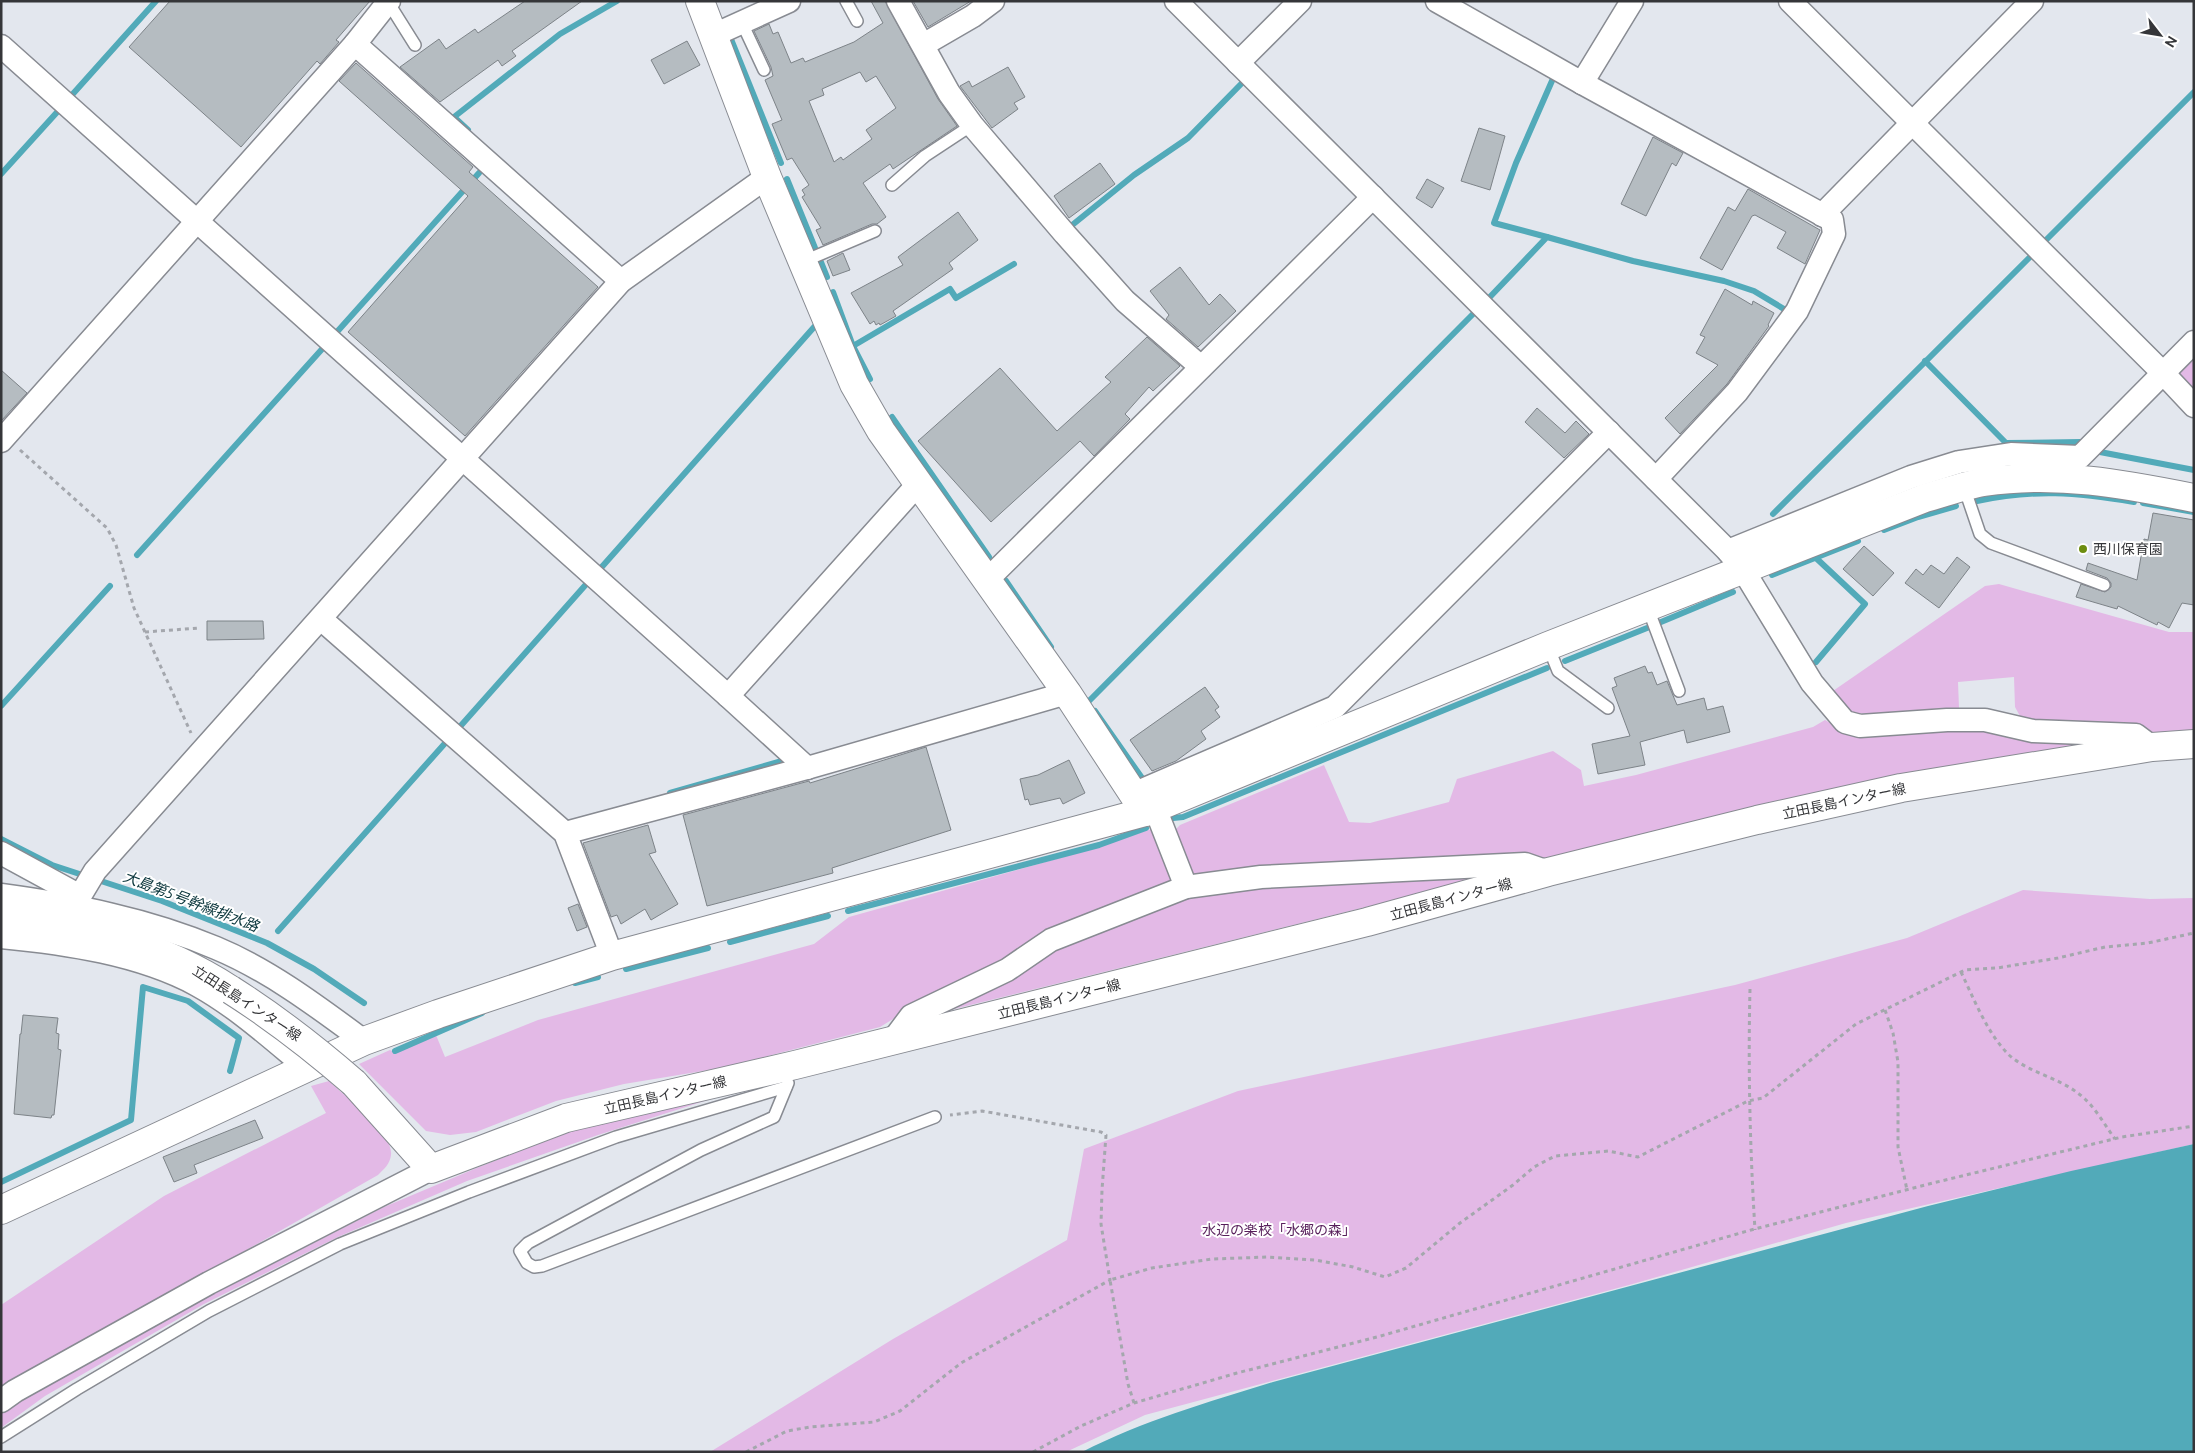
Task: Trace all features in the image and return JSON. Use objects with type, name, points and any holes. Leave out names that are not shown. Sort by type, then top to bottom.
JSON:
[{"type":"street","points":[[700,1],[767,177],[854,384],[881,431],[1145,804],[1186,887]]},
{"type":"street","points":[[714,35],[789,1]]},
{"type":"street","points":[[898,1],[949,93],[972,125],[1064,234],[1125,300],[1202,367]]},
{"type":"street","points":[[922,45],[973,16],[993,1]]},
{"type":"street","points":[[1176,1],[1735,560],[1812,683],[1845,722],[1860,726],[1947,720],[1985,720],[2033,731],[2136,735],[2152,747]]},
{"type":"street","points":[[1238,64],[1300,1]]},
{"type":"street","points":[[1437,1],[1582,84],[1832,220],[1834,234],[1797,311],[1737,392],[1656,479]]},
{"type":"street","points":[[1582,84],[1632,1]]},
{"type":"street","points":[[1790,1],[2194,406]]},
{"type":"street","points":[[1822,215],[2032,1]]},
{"type":"street","points":[[3,439],[355,44],[389,2]]},
{"type":"street","points":[[355,44],[621,281]]},
{"type":"street","points":[[1,46],[807,768]]},
{"type":"street","points":[[81,897],[95,870],[621,281],[767,177]]},
{"type":"street","points":[[987,580],[1373,197]]},
{"type":"street","points":[[1,1210],[364,1041],[612,956],[1145,804],[1647,606],[1735,560],[1911,477],[1959,462],[2011,454],[2080,457],[2194,342]]},
{"type":"street","points":[[1145,804],[1335,707],[1609,432]]},
{"type":"street","points":[[1735,560],[1925,498],[1983,482],[2049,477],[2113,482],[2194,498]]},
{"type":"street","points":[[728,696],[918,484]]},
{"type":"street","points":[[320,619],[565,833],[612,956]]},
{"type":"street","points":[[565,833],[807,768],[1067,693]]},
{"type":"street","name":"立田長島インター線","points":[[1,919],[36,922],[123,939],[203,972],[285,1026],[354,1083],[431,1168],[566,1118],[791,1076],[893,1040],[1357,925],[1548,872],[1757,820],[1902,788],[2152,747],[2194,744]]},
{"type":"street","points":[[1,853],[34,869],[81,897],[132,919],[217,948],[270,976],[317,1006],[364,1041]]},
{"type":"street","points":[[893,1040],[911,1016],[1007,970],[1051,940],[1186,887],[1261,877],[1525,864],[1548,872]]},
{"type":"street","points":[[1,895],[81,897]]},
{"type":"street","points":[[1,937],[51,941],[143,963],[197,985],[247,1018],[307,1068]]},
{"type":"street","points":[[1,1401],[15,1390],[209,1283],[431,1168]]},
{"type":"lane","points":[[846,1],[857,21]]},
{"type":"lane","points":[[389,2],[414,45]]},
{"type":"lane","points":[[742,23],[764,70]]},
{"type":"lane","points":[[892,185],[925,156],[972,125]]},
{"type":"lane","points":[[802,262],[876,231]]},
{"type":"lane","points":[[1964,487],[1980,534],[1991,543],[2104,585]]},
{"type":"lane","points":[[1647,606],[1679,691]]},
{"type":"lane","points":[[1548,646],[1558,671],[1608,708]]},
{"type":"lane","points":[[791,1076],[774,1117],[701,1150],[528,1243],[520,1251],[523,1258],[534,1267],[542,1266],[935,1117]]},
{"type":"lane","points":[[1,1437],[77,1389],[209,1312],[340,1244],[469,1192],[616,1137],[791,1076]]},
{"type":"path","points":[[3,439],[107,528],[116,545],[134,608],[200,753]]},
{"type":"path","points":[[144,632],[199,628]]},
{"type":"path","points":[[746,1452],[787,1431],[810,1427],[874,1422],[900,1410],[961,1363],[1110,1280],[1152,1268],[1212,1259],[1268,1257],[1316,1260],[1353,1267],[1385,1277],[1406,1268],[1460,1223],[1513,1185],[1534,1167],[1555,1156],[1608,1151],[1638,1157],[1748,1101],[1763,1098],[1856,1024],[1962,972],[2058,958],[2105,947],[2148,943],[2194,933]]},
{"type":"path","points":[[1962,972],[1980,1010],[2010,1055],[2029,1068],[2058,1081],[2080,1094],[2115,1139]]},
{"type":"path","points":[[1750,989],[1748,1101],[1752,1135],[1755,1230]]},
{"type":"path","points":[[1885,1010],[1893,1032],[1898,1062],[1898,1147],[1907,1190]]},
{"type":"path","points":[[935,1117],[982,1111],[1100,1132],[1106,1135],[1101,1224],[1128,1384],[1134,1403]]},
{"type":"path","points":[[1032,1452],[1081,1426],[1134,1403],[1377,1337],[1755,1230],[1907,1190],[2115,1139],[2194,1126]]},
{"type":"green space","points":[[2194,351],[2194,391],[2173,371]]},
{"type":"green space","points":[[1999,584],[2169,632],[2194,632],[2194,733],[2165,736],[2047,727],[2021,718],[2015,707],[2014,677],[1958,682],[1959,708],[1874,714],[1850,713],[1830,693],[1985,586]]},
{"type":"green space","points":[[1825,720],[1841,729],[1955,724],[2132,738],[1547,861],[1193,877],[1175,830],[1180,825],[1324,765],[1349,822],[1370,823],[1449,802],[1457,779],[1553,751],[1581,770],[1584,786],[1636,775],[1813,727]]},
{"type":"green space","points":[[1148,830],[1158,830],[1174,876],[1170,887],[1004,967],[916,1005],[880,1027],[721,1068],[624,1084],[556,1101],[476,1132],[450,1135],[426,1131],[359,1064],[390,1050],[396,1053],[436,1035],[445,1057],[538,1020],[814,944],[849,917],[1099,847]]},
{"type":"green space","points":[[1519,869],[926,1016],[1050,946],[1191,892]]},
{"type":"green space","name":"水辺の楽校「水郷の森」","points":[[2023,890],[2150,899],[2194,898],[2194,1144],[1846,1223],[1629,1285],[1145,1415],[1066,1452],[710,1452],[893,1339],[1067,1240],[1084,1149],[1238,1091],[1735,985],[1907,938]]},
{"type":"green space","points":[[329,1081],[367,1115],[385,1136],[390,1146],[391,1155],[388,1164],[378,1175],[1,1390],[1,1305],[164,1196],[326,1113],[311,1086]]},
{"type":"green space","points":[[739,1090],[598,1135],[467,1181],[338,1237],[204,1304],[45,1396],[1,1428],[1,1413],[20,1399],[206,1298],[384,1207],[479,1167],[580,1128]]},
{"type":"water","points":[[2194,1144],[2194,1452],[1082,1452],[1152,1422],[1273,1382],[1928,1206],[2071,1171]]},
{"type":"building","points":[[170,1],[370,1],[336,40],[339,42],[320,64],[317,61],[241,147],[129,47]]},
{"type":"building","points":[[525,1],[582,1],[512,51],[516,56],[502,66],[498,60],[440,102],[400,67],[439,39],[446,49],[475,29],[478,33]]},
{"type":"building","points":[[871,1],[885,1],[938,99],[957,126],[893,169],[890,164],[863,183],[886,217],[877,224],[872,224],[823,245],[816,230],[821,228],[802,197],[805,195],[802,190],[809,185],[792,158],[787,160],[772,124],[782,120],[765,80],[773,76],[771,67],[754,31],[769,24],[773,34],[778,32],[791,63],[803,58],[805,62],[854,42],[883,23]],"holes":[[[860,72],[866,82],[876,76],[896,108],[866,130],[872,139],[843,160],[841,157],[834,162],[809,101],[824,95],[822,89]]]},
{"type":"building","points":[[913,1],[971,1],[928,27]]},
{"type":"building","points":[[687,41],[700,65],[664,84],[651,60]]},
{"type":"building","points":[[356,63],[473,167],[469,172],[598,287],[465,436],[348,332],[468,196],[339,81]]},
{"type":"building","points":[[1008,67],[1025,97],[1014,103],[1018,109],[992,128],[960,86],[969,81],[972,87]]},
{"type":"building","points":[[1479,128],[1505,136],[1490,190],[1461,181]]},
{"type":"building","points":[[1653,137],[1683,153],[1676,166],[1672,163],[1646,216],[1621,204]]},
{"type":"building","points":[[1100,163],[1115,184],[1069,218],[1054,196]]},
{"type":"building","points":[[1427,179],[1444,188],[1432,208],[1416,198]]},
{"type":"building","points":[[1748,189],[1820,230],[1805,264],[1777,248],[1786,232],[1755,215],[1752,216],[1722,270],[1700,258],[1728,207],[1735,211]]},
{"type":"building","points":[[958,212],[978,240],[949,263],[953,269],[893,311],[896,316],[880,325],[879,323],[876,325],[874,321],[870,324],[851,293],[903,265],[898,257]]},
{"type":"building","points":[[843,253],[850,270],[833,276],[827,261]]},
{"type":"building","points":[[1180,267],[1209,305],[1220,294],[1236,311],[1198,347],[1166,319],[1169,315],[1150,291]]},
{"type":"building","points":[[1725,289],[1752,305],[1753,301],[1774,313],[1769,326],[1727,384],[1680,434],[1665,418],[1718,365],[1696,353],[1705,337],[1700,335]]},
{"type":"building","points":[[1147,337],[1180,366],[1153,391],[1149,387],[1125,414],[1130,419],[1094,456],[1080,441],[991,522],[918,441],[1000,368],[1057,431],[1111,382],[1105,377]]},
{"type":"building","points":[[1,370],[27,393],[1,421]]},
{"type":"building","points":[[1537,408],[1565,433],[1576,421],[1589,434],[1564,458],[1525,422]]},
{"type":"building","points":[[2153,513],[2194,520],[2194,605],[2182,603],[2169,628],[2158,622],[2157,625],[2118,606],[2117,609],[2076,597],[2081,584],[2105,592],[2111,587],[2111,583],[2107,578],[2086,570],[2088,563],[2137,580],[2144,539],[2148,540]]},
{"type":"building","points":[[1864,546],[1894,573],[1873,596],[1843,569]]},
{"type":"building","points":[[1957,557],[1970,567],[1939,608],[1905,583],[1916,569],[1923,575],[1931,565],[1944,574]]},
{"type":"building","points":[[207,621],[263,621],[264,639],[207,640]]},
{"type":"building","points":[[1645,666],[1648,673],[1652,672],[1657,685],[1667,681],[1677,705],[1704,698],[1707,710],[1723,706],[1730,732],[1687,743],[1684,730],[1640,742],[1645,765],[1598,774],[1592,744],[1630,736],[1612,688],[1617,686],[1614,678]]},
{"type":"building","points":[[1205,687],[1219,707],[1215,710],[1220,717],[1201,731],[1206,739],[1176,761],[1152,771],[1130,740]]},
{"type":"building","points":[[926,747],[951,830],[832,868],[833,873],[707,906],[683,815],[809,781],[810,783]]},
{"type":"building","points":[[1069,760],[1085,793],[1063,804],[1060,798],[1030,805],[1028,799],[1025,800],[1020,779],[1038,775]]},
{"type":"building","points":[[648,825],[656,852],[649,854],[678,904],[651,920],[645,909],[621,924],[617,915],[611,917],[583,843]]},
{"type":"building","points":[[578,904],[587,927],[577,931],[568,908]]},
{"type":"building","points":[[23,1015],[58,1018],[56,1033],[59,1034],[58,1049],[61,1050],[54,1115],[51,1118],[14,1114]]},
{"type":"building","points":[[255,1120],[263,1138],[194,1165],[197,1173],[174,1182],[163,1157]]},
{"type":"waterway","points":[[71,96],[156,1]]},
{"type":"waterway","points":[[468,130],[454,117],[560,34],[617,1]]},
{"type":"waterway","points":[[731,39],[781,163]]},
{"type":"waterway","points":[[1547,237],[1494,223],[1516,163],[1555,74]]},
{"type":"waterway","points":[[1071,226],[1134,175],[1188,138],[1244,81],[1241,78]]},
{"type":"waterway","points":[[2044,242],[2194,92]]},
{"type":"waterway","points":[[1,174],[59,110]]},
{"type":"waterway","points":[[336,333],[479,173]]},
{"type":"waterway","points":[[787,179],[815,248]]},
{"type":"waterway","points":[[1488,299],[1547,237],[1633,261],[1724,281],[1754,291],[1784,309]]},
{"type":"waterway","points":[[1773,514],[2030,257]]},
{"type":"waterway","points":[[821,262],[827,277]]},
{"type":"waterway","points":[[853,346],[950,289],[956,298],[1014,264]]},
{"type":"waterway","points":[[833,292],[853,346],[870,379]]},
{"type":"waterway","points":[[1088,702],[1476,311]]},
{"type":"waterway","points":[[600,569],[815,326]]},
{"type":"waterway","points":[[137,555],[323,348]]},
{"type":"waterway","points":[[1925,361],[2006,443],[2081,442]]},
{"type":"waterway","points":[[892,417],[989,557]]},
{"type":"waterway","points":[[2100,452],[2194,470]]},
{"type":"waterway","points":[[1977,501],[2036,493],[2055,493],[2134,502]]},
{"type":"waterway","points":[[2143,503],[2194,512]]},
{"type":"waterway","points":[[1884,530],[1918,517],[1956,506]]},
{"type":"waterway","points":[[1772,575],[1858,541]]},
{"type":"waterway","points":[[1816,558],[1865,604],[1816,662]]},
{"type":"waterway","points":[[457,730],[589,581]]},
{"type":"waterway","points":[[1006,581],[1051,647]]},
{"type":"waterway","points":[[1,706],[110,586]]},
{"type":"waterway","points":[[1661,622],[1733,592]]},
{"type":"waterway","points":[[1565,661],[1647,628]]},
{"type":"waterway","points":[[1173,818],[1183,817],[1547,668]]},
{"type":"waterway","points":[[1095,711],[1142,778]]},
{"type":"waterway","points":[[278,931],[447,741]]},
{"type":"waterway","points":[[670,793],[789,759]]},
{"type":"waterway","points":[[848,911],[1099,845],[1146,828]]},
{"type":"waterway","name":"大島第5号幹線排水路","points":[[1,839],[52,865],[162,901],[267,943],[314,969],[364,1003]]},
{"type":"waterway","points":[[730,942],[828,916]]},
{"type":"waterway","points":[[626,969],[708,948]]},
{"type":"waterway","points":[[575,983],[598,977]]},
{"type":"waterway","points":[[1,1182],[131,1120],[143,987],[188,1001],[239,1038],[230,1071]]},
{"type":"waterway","points":[[395,1051],[482,1013]]},
{"type":"place","name":"西川保育園","points":[[2083,549]]}]
